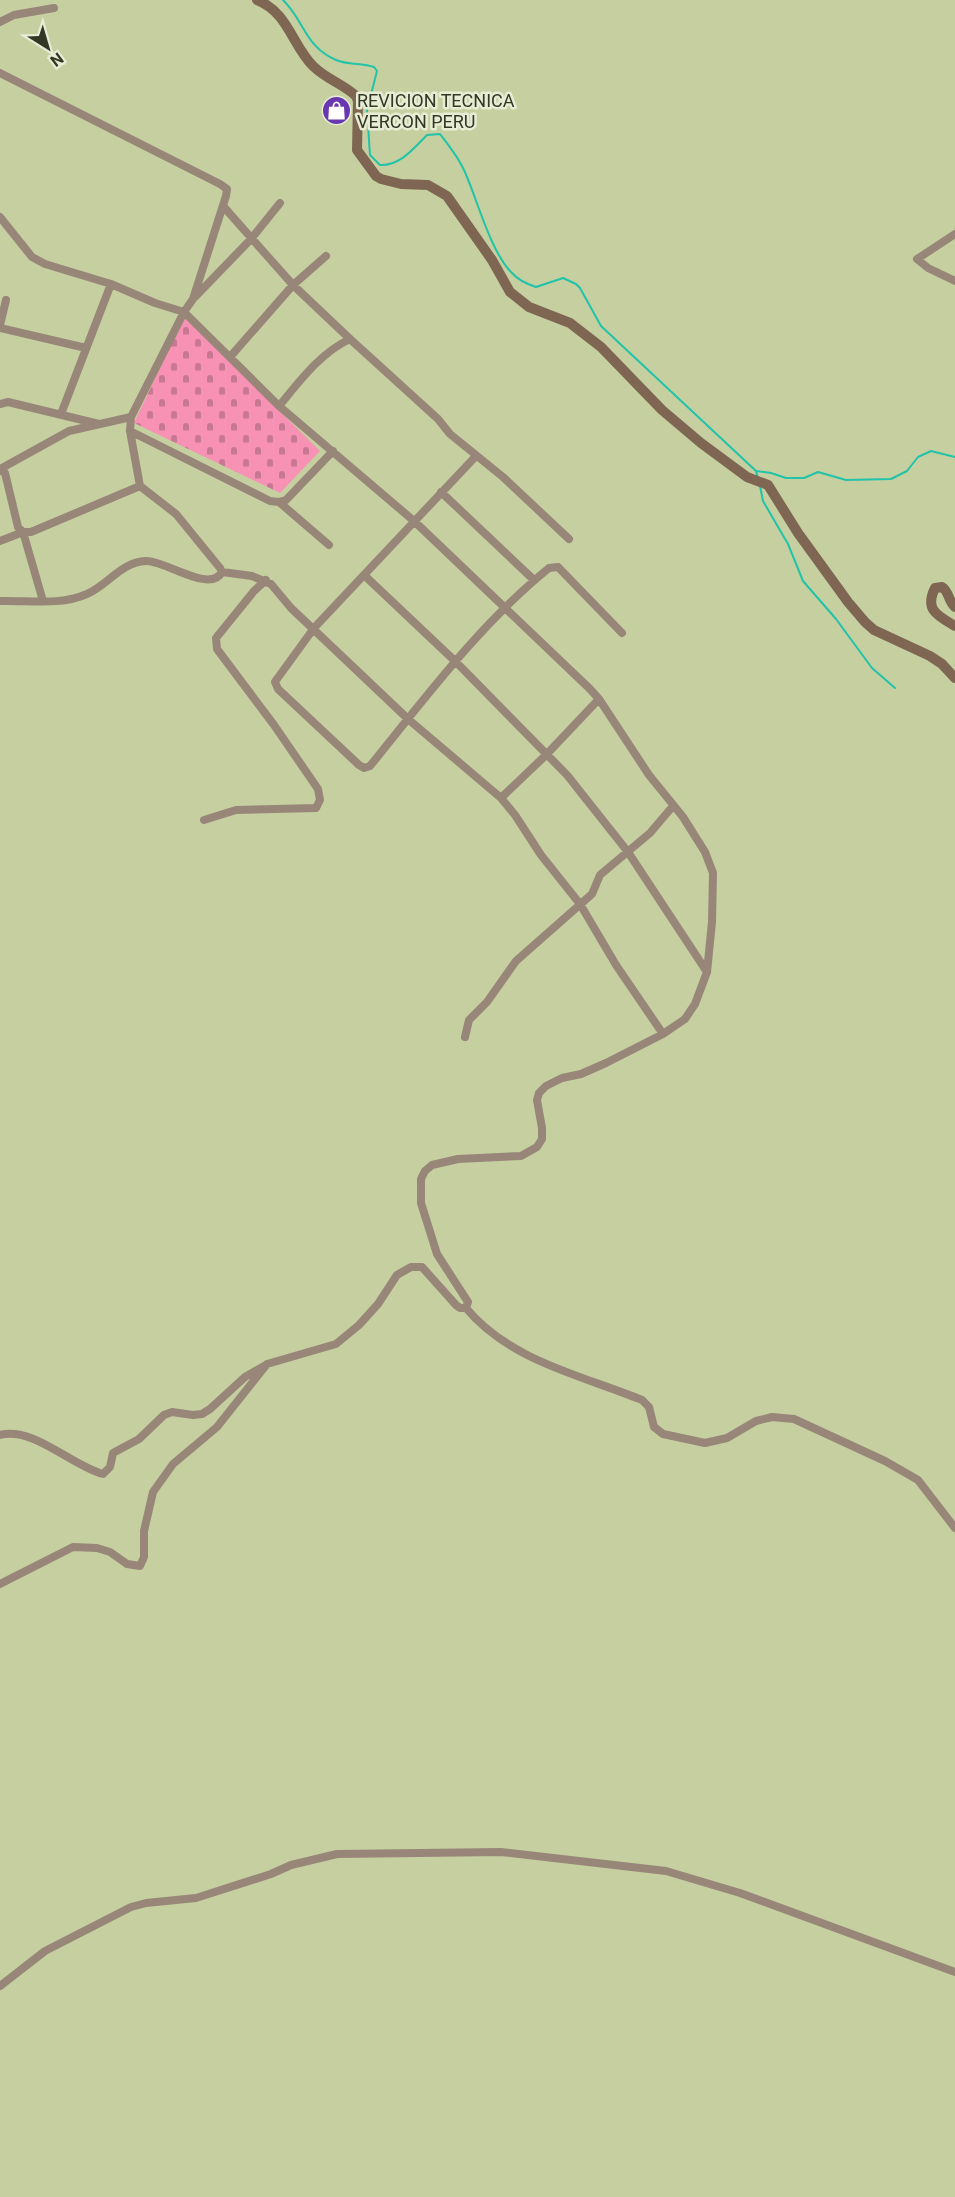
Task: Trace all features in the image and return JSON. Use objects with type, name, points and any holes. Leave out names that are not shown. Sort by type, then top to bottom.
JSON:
[{"type":"street","points":[[256,0],[278,13],[313,65],[324,76],[356,96],[358,101],[357,150],[376,176],[401,184],[428,185],[447,196],[492,260],[510,292],[529,307],[570,323],[601,347],[662,410],[701,443],[758,482],[777,498],[798,533],[865,622],[874,630],[930,656],[942,664],[955,678]]},
{"type":"street","points":[[0,22],[14,15],[54,8]]},
{"type":"street","points":[[0,73],[227,189],[193,299]]},
{"type":"street","points":[[280,203],[251,239],[193,299],[184,312],[131,417],[130,431],[140,486],[176,514],[200,541],[222,572],[266,580],[291,608],[408,718],[501,798],[541,855],[580,904],[616,965],[663,1034]]},
{"type":"street","points":[[223,206],[293,285],[438,419],[450,434],[503,477],[569,539]]},
{"type":"street","points":[[0,217],[36,259],[45,264],[111,284],[155,303],[184,312],[279,406],[414,521],[599,699],[623,739],[705,852],[713,873],[707,972],[702,990],[685,1019],[663,1034],[606,1064],[581,1074],[562,1078],[546,1086],[539,1093],[537,1100],[542,1138],[537,1147],[530,1152],[521,1156],[458,1159],[432,1165],[421,1179],[421,1203],[437,1254],[468,1302],[466,1308]]},
{"type":"street","points":[[955,234],[917,259],[928,268],[955,281]]},
{"type":"street","points":[[230,357],[293,285],[326,256]]},
{"type":"street","points":[[61,414],[111,284]]},
{"type":"street","points":[[6,300],[0,326],[86,348]]},
{"type":"street","points":[[279,406],[326,354],[335,346],[350,339]]},
{"type":"street","points":[[0,404],[8,402],[101,424]]},
{"type":"street","points":[[43,601],[23,532],[18,527],[5,473],[0,469],[69,431],[131,417]]},
{"type":"street","points":[[130,431],[270,501],[279,502],[286,500],[333,451]]},
{"type":"street","points":[[476,456],[314,628],[275,682],[278,689],[364,768],[370,766],[408,718],[504,607],[549,568],[558,567],[622,633]]},
{"type":"street","points":[[0,541],[23,532],[31,532],[80,509],[140,486]]},
{"type":"street","points":[[441,492],[534,580]]},
{"type":"street","points":[[279,502],[329,544]]},
{"type":"street","points":[[0,601],[73,599],[87,594],[135,562],[149,560],[195,577],[211,580],[216,579],[222,572]]},
{"type":"street","points":[[364,575],[456,662],[567,775],[628,852],[707,972]]},
{"type":"street","points":[[204,820],[236,810],[316,808],[320,800],[318,789],[217,649],[216,638],[254,591],[266,580]]},
{"type":"street","points":[[955,607],[951,603],[947,590],[942,586],[935,588],[931,607],[936,615],[955,626]]},
{"type":"street","points":[[501,798],[599,699]]},
{"type":"street","points":[[465,1037],[469,1020],[487,1002],[516,961],[592,894],[600,875],[650,833],[673,806]]},
{"type":"street","points":[[0,1435],[18,1434],[103,1474],[110,1467],[113,1453],[139,1439],[164,1414],[172,1412],[202,1414],[245,1377],[267,1364],[336,1344],[359,1325],[378,1304],[397,1275],[411,1267],[422,1267],[456,1305],[466,1308],[493,1335],[528,1357],[642,1400],[649,1407],[654,1427],[663,1434],[705,1443],[727,1438],[756,1421],[772,1417],[794,1419],[885,1461],[918,1480],[955,1528]]},
{"type":"street","points":[[0,1584],[73,1547],[97,1548],[110,1552],[127,1564],[140,1566],[144,1557],[144,1531],[153,1492],[173,1464],[217,1427],[267,1364]]},
{"type":"street","points":[[0,1986],[45,1951],[131,1907],[146,1903],[196,1898],[271,1874],[291,1865],[337,1854],[501,1852],[666,1871],[740,1893],[955,1972]]},
{"type":"green space","points":[[184,317],[320,451],[280,493],[134,423]]},
{"type":"waterway","points":[[283,0],[311,41],[326,55],[341,62],[374,67],[377,71],[367,110],[370,155],[380,165],[394,163],[427,135],[440,134],[462,165],[498,254],[512,273],[523,282],[536,287],[563,278],[576,284],[601,326],[756,471],[758,478]]},
{"type":"waterway","points":[[756,471],[786,478],[804,478],[818,472],[846,480],[891,479],[907,471],[918,457],[931,451],[955,457]]},
{"type":"waterway","points":[[760,486],[763,501],[788,544],[803,581],[836,619],[872,668],[895,688]]},
{"type":"place","name":"REVICION TECNICA VERCON PERU","points":[[336,110]]}]
